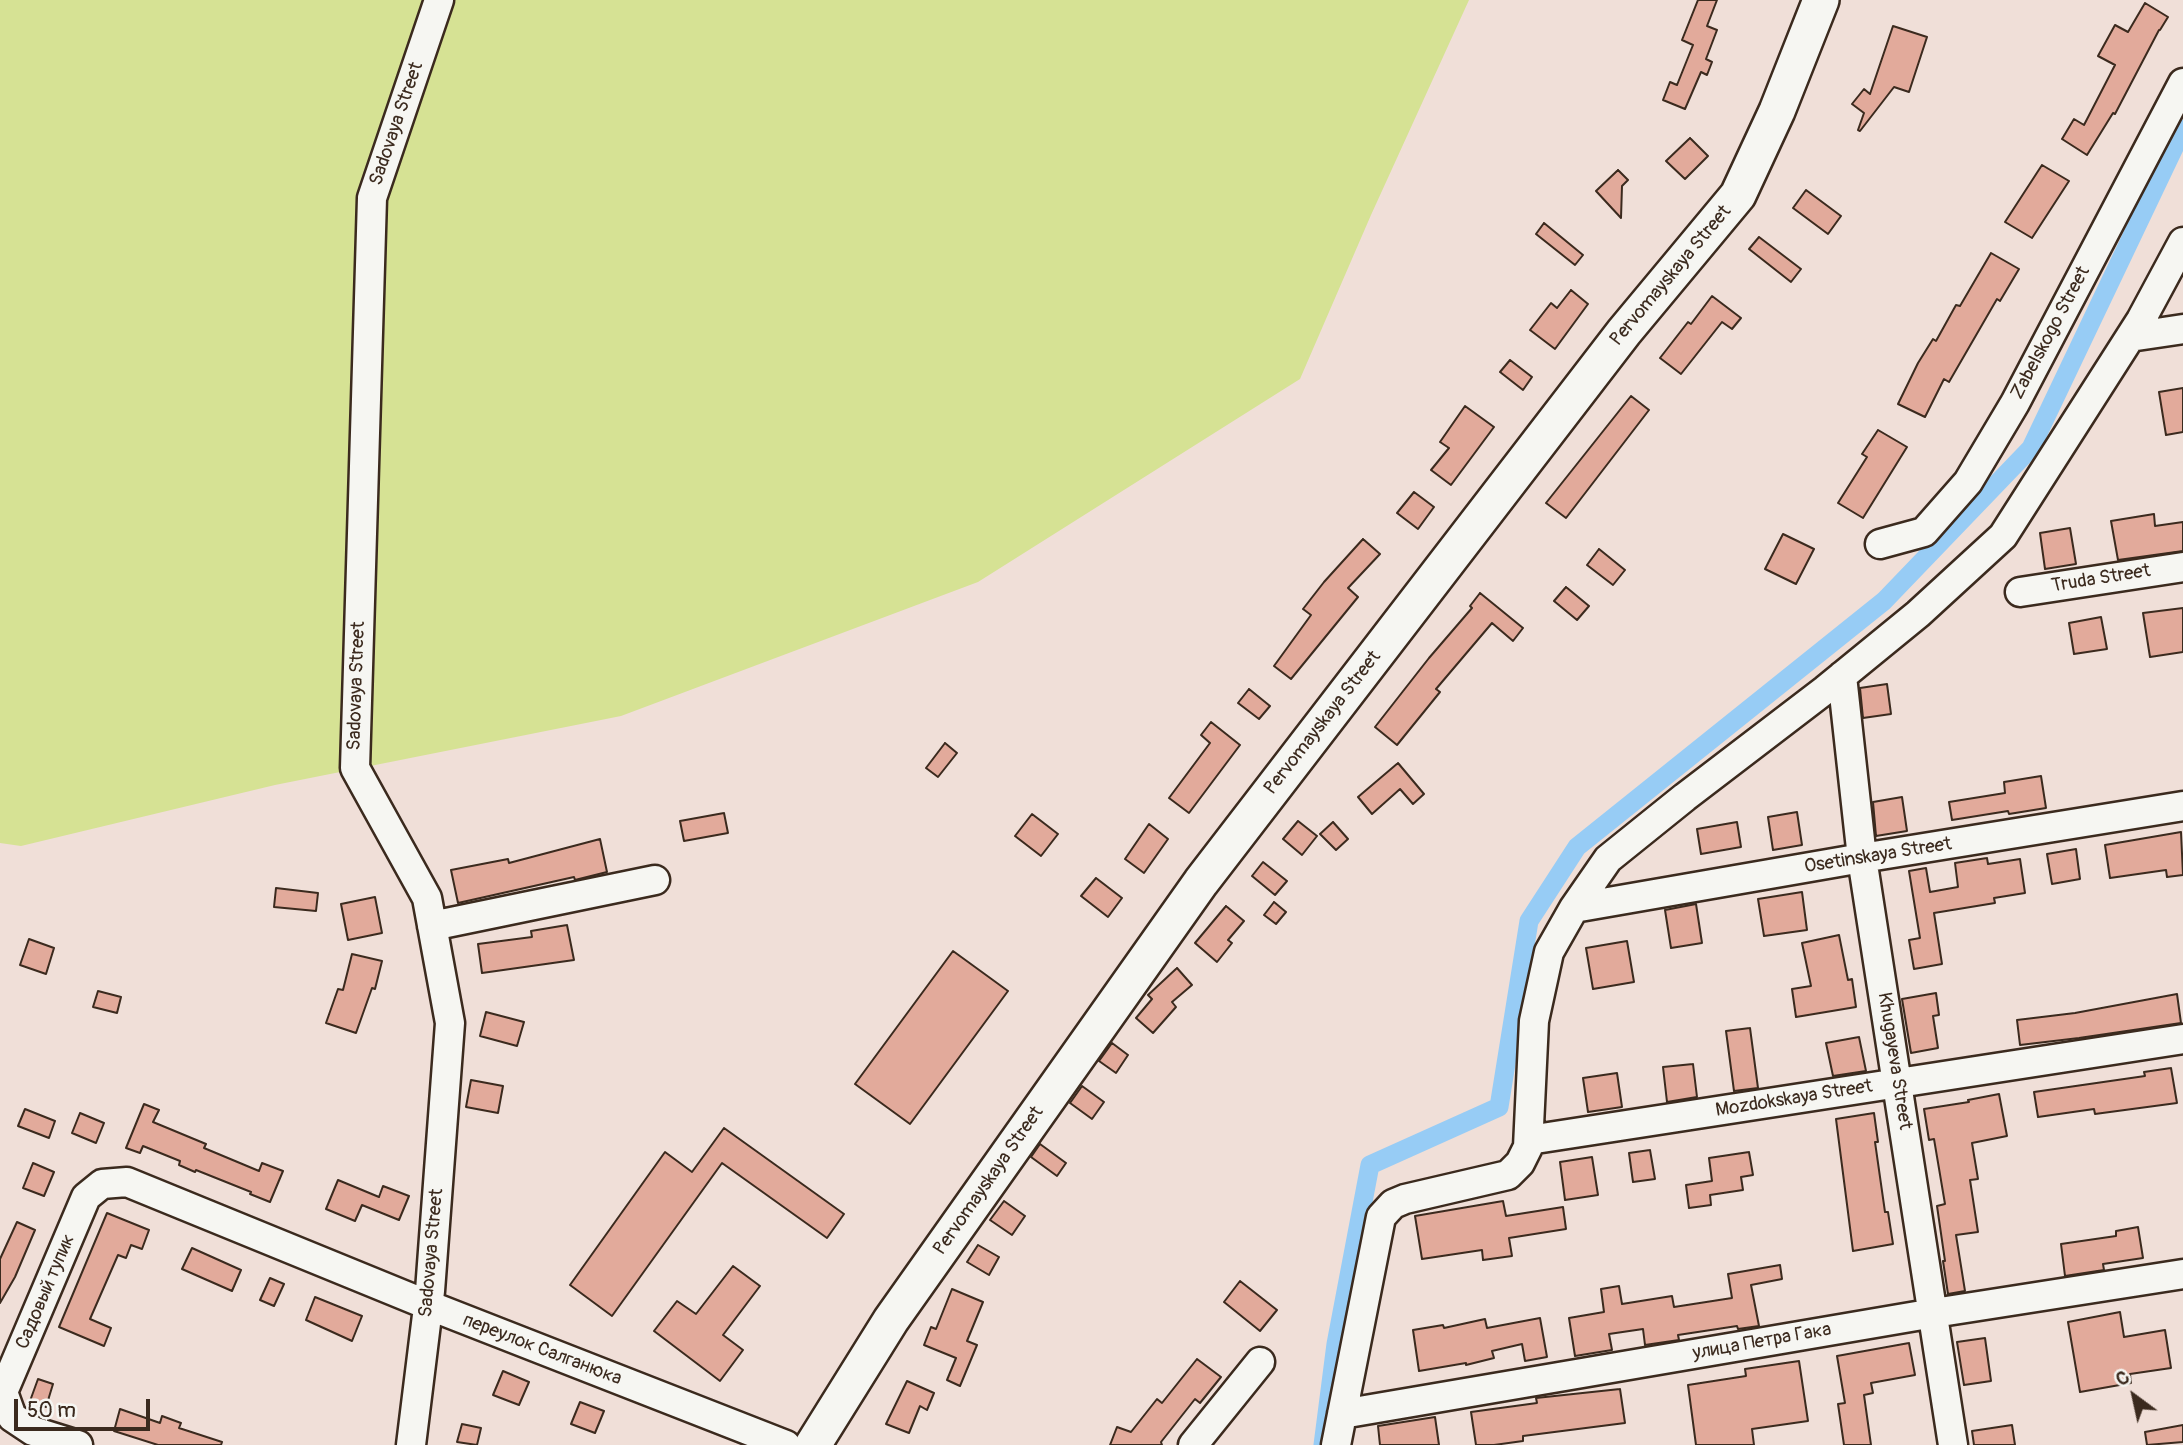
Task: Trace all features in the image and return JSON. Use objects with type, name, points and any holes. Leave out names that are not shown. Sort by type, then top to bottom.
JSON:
[{"type":"main road","name":"Pervomayskaya Street","points":[[813,1445],[891,1320],[1201,882],[1624,332],[1738,195],[1777,111],[1821,0]]},
{"type":"street","name":"Sadovaya Street","points":[[411,1445],[428,1305],[450,1023],[427,898],[355,768],[372,198],[439,0]]},
{"type":"street","name":"Zabelskogo Street","points":[[1880,544],[1924,532],[1968,482],[2015,403],[2183,83]]},
{"type":"street","points":[[1336,1445],[1381,1217],[1393,1204],[1405,1199],[1508,1175],[1520,1163],[1529,1140],[1534,1021],[1549,952],[1574,908],[1608,859],[1918,614],[2003,536],[2130,337],[2183,242]]},
{"type":"street","points":[[2130,337],[2183,329]]},
{"type":"street","name":"Truda Street","points":[[2020,592],[2183,566]]},
{"type":"street","name":"Khugayeva Street","points":[[1842,676],[1862,858],[1953,1445]]},
{"type":"street","name":"Osetinskaya Street","points":[[1574,908],[2183,806]]},
{"type":"street","points":[[432,926],[655,880]]},
{"type":"street","name":"Mozdokskaya Street","points":[[1529,1140],[2183,1039]]},
{"type":"street","name":"переулок Салганюка","points":[[102,1184],[127,1182],[428,1305],[786,1445]]},
{"type":"street","name":"Садовый тупик","points":[[78,1445],[33,1431],[12,1417],[3,1392],[86,1197],[102,1184]]},
{"type":"street","name":"улица Петра Гака","points":[[1342,1414],[1934,1313],[2183,1274]]},
{"type":"street","points":[[1193,1445],[1260,1362]]},
{"type":"green space","points":[[0,0],[1469,0],[1300,379],[978,582],[621,716],[275,785],[21,846],[0,843]]},
{"type":"building","points":[[1698,0],[1717,0],[1707,26],[1717,30],[1706,59],[1712,62],[1707,75],[1701,72],[1685,109],[1663,100],[1670,82],[1677,85],[1693,45],[1682,40]]},
{"type":"building","points":[[2145,3],[2168,17],[2115,114],[2113,113],[2087,155],[2062,139],[2074,119],[2084,125],[2115,65],[2098,56],[2115,25],[2128,32]]},
{"type":"building","points":[[1893,26],[1927,37],[1909,92],[1894,87],[1860,131],[1858,130],[1864,113],[1852,104],[1864,89],[1870,94]]},
{"type":"building","points":[[1690,138],[1708,156],[1685,179],[1666,161]]},
{"type":"building","points":[[2042,165],[2069,181],[2032,238],[2005,222]]},
{"type":"building","points":[[1618,170],[1628,180],[1622,186],[1621,218],[1596,191]]},
{"type":"building","points":[[1806,190],[1841,216],[1828,234],[1793,208]]},
{"type":"building","points":[[1544,223],[1583,255],[1575,265],[1536,234]]},
{"type":"building","points":[[1759,237],[1801,269],[1791,282],[1749,249]]},
{"type":"building","points":[[1991,253],[2019,269],[2000,301],[1997,299],[1949,382],[1944,379],[1925,417],[1898,404],[1918,363],[1933,339],[1936,341],[1956,305],[1960,306]]},
{"type":"building","points":[[1571,290],[1588,304],[1555,349],[1530,330],[1551,303],[1557,308]]},
{"type":"building","points":[[1712,296],[1741,318],[1732,329],[1722,322],[1681,374],[1660,358]]},
{"type":"building","points":[[1510,360],[1532,377],[1523,390],[1500,372]]},
{"type":"building","points":[[2183,388],[2183,432],[2166,435],[2159,392]]},
{"type":"building","points":[[1631,396],[1649,410],[1566,518],[1546,503]]},
{"type":"building","points":[[1465,406],[1494,427],[1451,485],[1431,470],[1449,448],[1440,442]]},
{"type":"building","points":[[1878,430],[1907,447],[1863,518],[1838,503],[1867,457],[1862,454]]},
{"type":"building","points":[[1414,492],[1434,507],[1418,529],[1397,513]]},
{"type":"building","points":[[2154,514],[2155,526],[2183,522],[2183,551],[2118,560],[2111,521]]},
{"type":"building","points":[[2070,528],[2076,564],[2045,569],[2040,533]]},
{"type":"building","points":[[1783,534],[1814,549],[1796,584],[1765,569]]},
{"type":"building","points":[[1363,539],[1380,554],[1348,588],[1358,597],[1291,679],[1274,666],[1311,615],[1303,609]]},
{"type":"building","points":[[1599,549],[1625,570],[1613,585],[1587,565]]},
{"type":"building","points":[[1566,587],[1589,606],[1577,620],[1554,601]]},
{"type":"building","points":[[1480,593],[1523,628],[1513,641],[1492,623],[1436,689],[1440,692],[1397,745],[1375,727],[1472,608],[1470,606]]},
{"type":"building","points":[[2183,608],[2183,652],[2150,657],[2143,613]]},
{"type":"building","points":[[2101,617],[2107,649],[2074,654],[2069,623]]},
{"type":"building","points":[[1887,684],[1891,714],[1863,718],[1860,688]]},
{"type":"building","points":[[1249,689],[1270,706],[1259,719],[1238,703]]},
{"type":"building","points":[[1211,722],[1240,745],[1189,813],[1169,798],[1210,743],[1201,735]]},
{"type":"building","points":[[945,743],[957,753],[938,777],[926,768]]},
{"type":"building","points":[[1398,763],[1424,794],[1413,804],[1400,789],[1372,814],[1358,797]]},
{"type":"building","points":[[2041,776],[2046,808],[1952,820],[1949,802],[2005,793],[2004,782]]},
{"type":"building","points":[[1902,797],[1907,831],[1876,836],[1873,802]]},
{"type":"building","points":[[1797,812],[1802,845],[1773,850],[1768,817]]},
{"type":"building","points":[[724,813],[728,833],[684,841],[680,821]]},
{"type":"building","points":[[1032,814],[1058,834],[1041,856],[1015,836]]},
{"type":"building","points":[[1298,821],[1317,836],[1302,855],[1283,839]]},
{"type":"building","points":[[1333,822],[1348,839],[1336,850],[1320,834]]},
{"type":"building","points":[[1737,822],[1741,847],[1701,854],[1697,829]]},
{"type":"building","points":[[1149,824],[1168,839],[1144,873],[1125,859]]},
{"type":"building","points":[[2181,832],[2183,875],[2167,877],[2166,870],[2110,878],[2105,845]]},
{"type":"building","points":[[600,839],[607,872],[458,903],[451,870],[508,859],[509,863]]},
{"type":"building","points":[[2076,849],[2080,879],[2052,884],[2047,854]]},
{"type":"building","points":[[1987,858],[1988,864],[2020,859],[2025,893],[1994,898],[1995,903],[1934,913],[1942,964],[1914,969],[1909,940],[1920,938],[1909,871],[1926,868],[1930,892],[1958,887],[1955,863]]},
{"type":"building","points":[[1263,862],[1287,881],[1275,895],[1252,876]]},
{"type":"building","points":[[1096,878],[1122,898],[1108,917],[1081,896]]},
{"type":"building","points":[[276,888],[318,893],[316,911],[274,907]]},
{"type":"building","points":[[1802,892],[1807,930],[1764,936],[1758,899]]},
{"type":"building","points":[[375,897],[382,933],[348,940],[341,904]]},
{"type":"building","points":[[1274,902],[1286,912],[1276,924],[1264,915]]},
{"type":"building","points":[[1696,904],[1702,943],[1671,948],[1665,910]]},
{"type":"building","points":[[1226,906],[1244,921],[1228,940],[1232,943],[1217,962],[1195,943]]},
{"type":"building","points":[[567,925],[574,960],[482,973],[478,944],[532,937],[531,931]]},
{"type":"building","points":[[1839,935],[1848,980],[1852,979],[1856,1007],[1796,1017],[1792,989],[1811,986],[1802,943]]},
{"type":"building","points":[[29,939],[54,948],[46,974],[20,965]]},
{"type":"building","points":[[1627,941],[1634,982],[1593,989],[1586,948]]},
{"type":"building","points":[[953,951],[1008,991],[910,1124],[855,1084]]},
{"type":"building","points":[[352,954],[382,961],[375,989],[372,988],[356,1033],[326,1023],[338,989],[343,990]]},
{"type":"building","points":[[1177,968],[1192,985],[1172,1002],[1176,1007],[1153,1033],[1136,1018],[1152,999],[1148,995]]},
{"type":"building","points":[[98,991],[121,997],[117,1013],[93,1007]]},
{"type":"building","points":[[1936,993],[1939,1015],[1933,1016],[1938,1048],[1911,1053],[1902,999]]},
{"type":"building","points":[[2177,994],[2181,1023],[2020,1045],[2017,1020],[2075,1013]]},
{"type":"building","points":[[486,1012],[524,1022],[517,1046],[480,1036]]},
{"type":"building","points":[[1750,1028],[1758,1088],[1734,1091],[1726,1031]]},
{"type":"building","points":[[1859,1037],[1866,1071],[1833,1076],[1826,1043]]},
{"type":"building","points":[[1112,1043],[1128,1055],[1116,1073],[1099,1061]]},
{"type":"building","points":[[1693,1064],[1697,1097],[1667,1102],[1663,1067]]},
{"type":"building","points":[[2171,1068],[2177,1103],[2095,1114],[2094,1109],[2038,1117],[2034,1092],[2145,1076],[2144,1072]]},
{"type":"building","points":[[1617,1073],[1622,1107],[1588,1112],[1583,1078]]},
{"type":"building","points":[[471,1080],[503,1086],[498,1113],[466,1107]]},
{"type":"building","points":[[1082,1086],[1104,1102],[1092,1119],[1070,1103]]},
{"type":"building","points":[[1999,1094],[2007,1136],[1972,1143],[1978,1179],[1970,1180],[1978,1232],[1956,1235],[1965,1291],[1948,1294],[1937,1206],[1945,1204],[1934,1139],[1929,1140],[1924,1109]]},
{"type":"building","points":[[144,1104],[159,1110],[153,1122],[206,1144],[204,1148],[259,1171],[262,1163],[283,1171],[270,1202],[250,1194],[251,1192],[179,1165],[180,1161],[143,1146],[140,1153],[126,1148]]},
{"type":"building","points":[[25,1109],[55,1121],[49,1138],[18,1126]]},
{"type":"building","points":[[80,1113],[104,1123],[96,1143],[72,1133]]},
{"type":"building","points":[[1874,1113],[1878,1142],[1875,1142],[1885,1212],[1888,1212],[1893,1244],[1853,1251],[1836,1119]]},
{"type":"building","points":[[724,1128],[844,1214],[827,1238],[722,1163],[612,1316],[570,1285],[665,1152],[692,1172]]},
{"type":"building","points":[[1040,1144],[1066,1163],[1057,1176],[1031,1157]]},
{"type":"building","points":[[1650,1150],[1655,1179],[1633,1182],[1629,1153]]},
{"type":"building","points":[[1749,1152],[1753,1175],[1741,1177],[1743,1190],[1710,1195],[1711,1205],[1689,1208],[1686,1185],[1712,1181],[1709,1158]]},
{"type":"building","points":[[1592,1157],[1598,1195],[1565,1200],[1560,1162]]},
{"type":"building","points":[[33,1163],[54,1172],[44,1196],[23,1188]]},
{"type":"building","points":[[338,1180],[379,1197],[383,1186],[409,1196],[399,1220],[362,1205],[355,1221],[326,1209]]},
{"type":"building","points":[[1004,1201],[1025,1216],[1012,1235],[990,1220]]},
{"type":"building","points":[[1503,1201],[1506,1216],[1563,1207],[1566,1229],[1509,1238],[1512,1256],[1483,1260],[1482,1250],[1422,1259],[1415,1216]]},
{"type":"building","points":[[107,1213],[149,1230],[142,1249],[131,1245],[126,1258],[118,1255],[90,1319],[111,1328],[104,1346],[59,1327]]},
{"type":"building","points":[[17,1222],[35,1230],[15,1277],[0,1303],[0,1259]]},
{"type":"building","points":[[2138,1227],[2143,1258],[2103,1264],[2104,1270],[2065,1276],[2061,1244],[2116,1236],[2116,1231]]},
{"type":"building","points":[[978,1245],[999,1257],[989,1275],[967,1262]]},
{"type":"building","points":[[192,1248],[241,1270],[232,1291],[182,1269]]},
{"type":"building","points":[[1780,1265],[1782,1279],[1751,1285],[1759,1326],[1738,1329],[1737,1326],[1678,1335],[1679,1340],[1645,1345],[1643,1329],[1609,1334],[1612,1350],[1575,1356],[1569,1318],[1604,1312],[1601,1289],[1619,1286],[1622,1304],[1672,1296],[1674,1307],[1732,1298],[1728,1274]]},
{"type":"building","points":[[733,1266],[760,1286],[723,1335],[743,1350],[720,1381],[654,1331],[677,1301],[696,1314]]},
{"type":"building","points":[[270,1278],[284,1284],[274,1306],[260,1300]]},
{"type":"building","points":[[1240,1281],[1277,1310],[1260,1331],[1224,1302]]},
{"type":"building","points":[[952,1289],[983,1302],[967,1341],[977,1345],[960,1386],[947,1380],[956,1358],[924,1345],[931,1327],[936,1329]]},
{"type":"building","points":[[315,1297],[362,1316],[352,1341],[306,1320]]},
{"type":"building","points":[[2120,1312],[2124,1337],[2165,1330],[2171,1368],[2130,1374],[2131,1383],[2080,1392],[2068,1322]]},
{"type":"building","points":[[1540,1318],[1547,1357],[1525,1361],[1522,1344],[1492,1351],[1494,1358],[1466,1365],[1419,1371],[1413,1330],[1443,1325],[1444,1328],[1485,1319],[1487,1328]]},
{"type":"building","points":[[1985,1338],[1991,1381],[1964,1385],[1957,1342]]},
{"type":"building","points":[[1909,1343],[1915,1375],[1871,1383],[1873,1393],[1864,1395],[1871,1445],[1844,1445],[1838,1404],[1845,1403],[1837,1356]]},
{"type":"building","points":[[1197,1359],[1221,1377],[1200,1403],[1195,1399],[1161,1442],[1162,1445],[1110,1445],[1117,1427],[1131,1432],[1157,1399],[1162,1403]]},
{"type":"building","points":[[1799,1361],[1808,1421],[1752,1429],[1754,1445],[1696,1445],[1688,1385],[1746,1376],[1745,1369]]},
{"type":"building","points":[[503,1371],[529,1382],[519,1405],[493,1395]]},
{"type":"building","points":[[38,1379],[53,1384],[46,1407],[30,1401]]},
{"type":"building","points":[[907,1381],[934,1393],[927,1410],[920,1406],[909,1433],[886,1424]]},
{"type":"building","points":[[1620,1389],[1625,1423],[1523,1436],[1523,1441],[1476,1445],[1471,1412],[1537,1403],[1536,1398]]},
{"type":"building","points":[[580,1402],[604,1411],[595,1433],[571,1424]]},
{"type":"building","points":[[120,1409],[160,1423],[162,1416],[181,1423],[179,1428],[222,1442],[221,1445],[158,1445],[114,1431]]},
{"type":"building","points":[[1435,1417],[1439,1445],[1380,1445],[1378,1426]]},
{"type":"building","points":[[462,1424],[481,1428],[477,1445],[457,1442]]},
{"type":"building","points":[[2012,1425],[2015,1445],[1974,1445],[1972,1431]]},
{"type":"building","points":[[2183,1425],[2183,1442],[2147,1445],[2145,1432]]},
{"type":"waterway","points":[[1323,1445],[1336,1344],[1370,1165],[1499,1107],[1529,921],[1577,847],[1884,601],[2031,448],[2183,129]]}]
